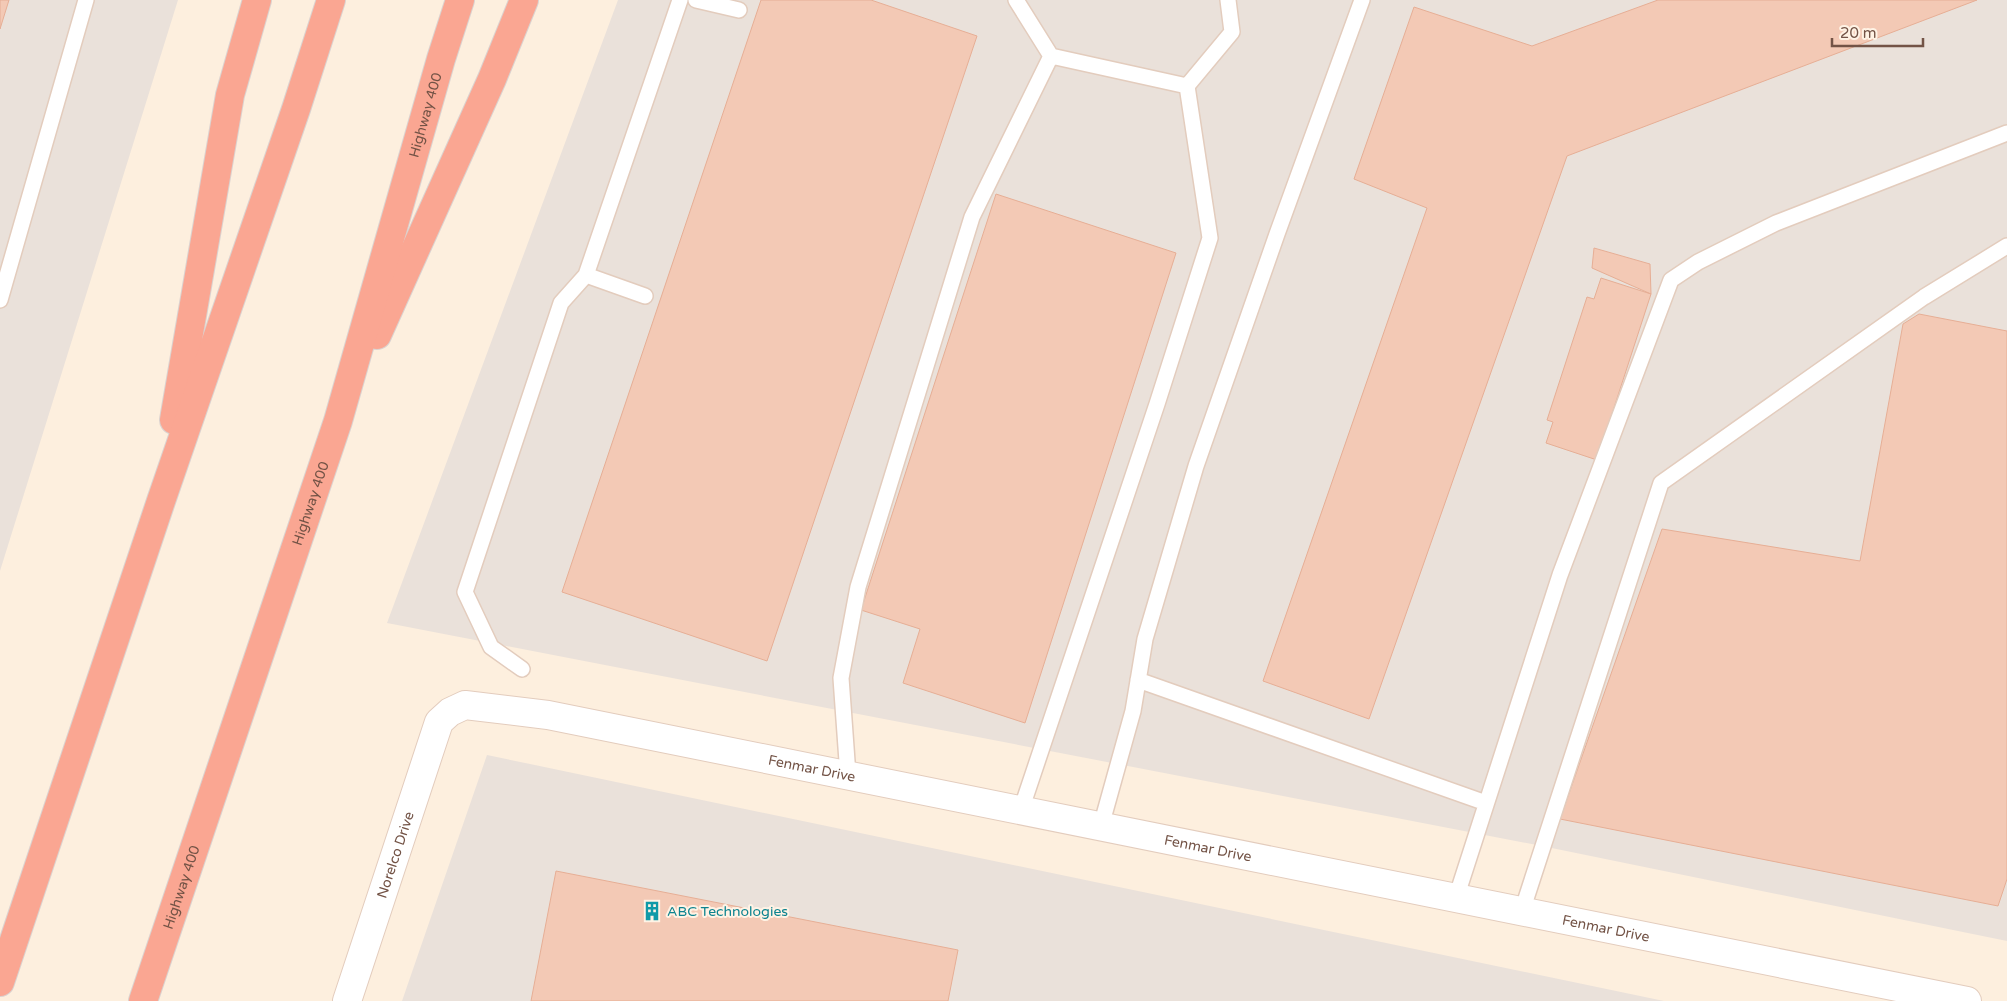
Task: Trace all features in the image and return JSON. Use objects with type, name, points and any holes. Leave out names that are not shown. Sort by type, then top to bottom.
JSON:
[{"type":"highway","points":[[161,501],[230,95],[257,0]]},
{"type":"highway","points":[[0,982],[161,501],[293,118],[331,0]]},
{"type":"highway","name":"Highway 400","points":[[142,1001],[338,421],[441,59],[460,0]]},
{"type":"highway","points":[[338,421],[492,80],[524,0]]},
{"type":"street","name":"Fenmar Drive","points":[[450,712],[465,705],[548,715],[1967,1001]]},
{"type":"street","name":"Norelco Drive","points":[[347,1001],[439,722],[450,712]]},
{"type":"lane","points":[[0,300],[86,0]]},
{"type":"lane","points":[[522,669],[491,647],[465,592],[561,303],[586,275],[680,0]]},
{"type":"lane","points":[[696,0],[739,10]]},
{"type":"lane","points":[[1016,0],[1051,56],[1187,86]]},
{"type":"lane","points":[[1021,810],[1157,404],[1210,238],[1187,86],[1232,32],[1228,0]]},
{"type":"lane","points":[[1102,826],[1133,711],[1145,640],[1196,466],[1277,234],[1362,0]]},
{"type":"lane","points":[[848,775],[841,678],[858,587],[972,216],[1051,56]]},
{"type":"lane","points":[[1456,898],[1560,575],[1670,280],[1698,262],[1776,222],[2007,133]]},
{"type":"lane","points":[[1522,911],[1661,483],[1924,297],[2007,246]]},
{"type":"lane","points":[[586,275],[645,296]]},
{"type":"lane","points":[[1138,680],[1486,803]]},
{"type":"shaded area","points":[[0,0],[178,0],[0,571]]},
{"type":"shaded area","points":[[618,0],[2007,0],[2007,941],[1537,845],[387,623]]},
{"type":"shaded area","points":[[487,755],[1664,1001],[402,1001]]},
{"type":"building","points":[[0,0],[9,0],[0,29]]},
{"type":"building","points":[[761,0],[871,0],[977,36],[767,661],[562,592]]},
{"type":"building","points":[[1658,0],[1977,0],[1567,156],[1369,719],[1263,681],[1427,208],[1354,179],[1414,7],[1532,46]]},
{"type":"building","points":[[996,194],[1176,253],[1025,723],[903,683],[920,629],[861,610]]},
{"type":"building","points":[[1594,248],[1650,264],[1651,294],[1592,268]]},
{"type":"building","points":[[1601,278],[1651,294],[1597,460],[1546,443],[1553,422],[1547,420],[1587,297],[1594,299]]},
{"type":"building","points":[[1919,314],[2007,331],[2007,879],[1998,906],[1560,819],[1662,529],[1860,561],[1903,324]]},
{"type":"building","name":"ABC Technologies","points":[[556,871],[958,950],[948,1001],[531,1001]]},
{"type":"place","name":"ABC Technologies","points":[[652,911]]}]
